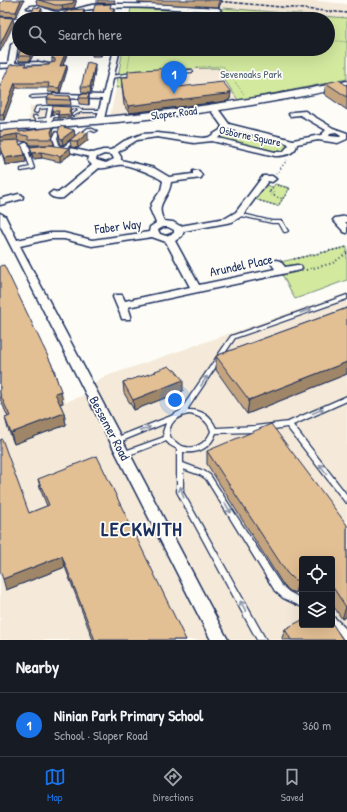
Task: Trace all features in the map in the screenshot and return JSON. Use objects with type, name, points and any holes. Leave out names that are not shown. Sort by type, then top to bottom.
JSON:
[{"type":"street","points":[[124,11],[128,0]]},
{"type":"street","points":[[72,12],[84,8],[124,11],[154,6],[218,10]]},
{"type":"street","points":[[30,8],[44,9],[45,12]]},
{"type":"street","points":[[0,19],[12,20]]},
{"type":"street","points":[[11,65],[12,48]]},
{"type":"street","points":[[99,121],[115,56]]},
{"type":"street","points":[[39,64],[47,57]]},
{"type":"street","points":[[0,66],[39,64],[52,66]]},
{"type":"street","name":"Sloper Road","points":[[0,127],[47,121],[99,121],[213,108],[272,99],[347,84]]},
{"type":"street","points":[[49,96],[105,97]]},
{"type":"street","points":[[213,108],[226,126]]},
{"type":"street","points":[[293,114],[302,113],[307,118],[321,123],[332,131],[343,136],[347,147]]},
{"type":"street","name":"Osborne Square","points":[[226,126],[293,142],[294,145],[285,154],[275,154],[212,139],[226,126]]},
{"type":"street","points":[[326,137],[324,134],[332,131]]},
{"type":"street","points":[[112,153],[128,141],[148,135],[169,136],[199,142],[212,139]]},
{"type":"street","points":[[293,142],[326,137],[330,140],[343,136]]},
{"type":"street","points":[[23,146],[61,147],[93,156],[103,152],[112,153],[118,157],[117,162]]},
{"type":"street","points":[[93,156],[92,161],[97,165],[110,165],[117,162],[153,171],[165,177],[167,180]]},
{"type":"street","points":[[53,194],[60,196],[97,165]]},
{"type":"street","points":[[167,180],[198,176],[196,173]]},
{"type":"street","points":[[179,229],[179,234],[169,239],[160,238],[154,234],[153,229],[161,224],[170,224],[179,229],[229,220],[239,214],[266,178],[272,186]]},
{"type":"street","points":[[161,224],[155,209],[156,204],[165,192],[167,180]]},
{"type":"street","points":[[0,202],[19,197]]},
{"type":"street","name":"Bessemer Road","points":[[0,216],[220,640]]},
{"type":"street","points":[[347,219],[338,220],[347,230]]},
{"type":"street","name":"Faber Way","points":[[14,244],[50,236],[64,236],[92,244],[154,234]]},
{"type":"street","name":"Arundel Place","points":[[169,239],[196,289]]},
{"type":"street","name":"Arundel Place","points":[[126,316],[120,301],[196,289],[279,267],[297,268]]},
{"type":"lane","points":[[160,73],[192,71]]},
{"type":"lane","points":[[110,77],[136,74]]},
{"type":"lane","points":[[32,97],[49,96]]},
{"type":"lane","points":[[36,112],[37,108],[44,107],[78,108],[80,111],[99,121]]},
{"type":"lane","points":[[44,107],[47,121]]},
{"type":"lane","points":[[47,121],[50,107]]},
{"type":"lane","points":[[57,133],[55,138],[61,147],[80,122],[80,111]]},
{"type":"lane","points":[[35,118],[37,120],[47,121],[54,116],[57,116]]},
{"type":"lane","points":[[22,170],[32,168],[23,146]]},
{"type":"lane","points":[[239,214],[272,222],[280,222],[286,231]]},
{"type":"lane","points":[[182,413],[234,337],[347,297]]},
{"type":"lane","points":[[214,431],[255,429],[289,424],[347,398]]},
{"type":"lane","points":[[117,440],[182,413],[189,412],[201,414],[209,419],[214,431],[210,441],[204,446],[192,450],[180,448],[171,443],[168,438],[167,427],[172,418]]},
{"type":"lane","points":[[289,424],[347,500]]},
{"type":"lane","points":[[124,454],[168,438]]},
{"type":"lane","points":[[180,448],[180,492],[262,640]]},
{"type":"lane","points":[[180,465],[202,473],[208,477],[278,588],[286,595],[299,602]]},
{"type":"lane","points":[[335,623],[347,637]]},
{"type":"path","points":[[335,41],[347,42]]},
{"type":"path","points":[[0,155],[23,146]]},
{"type":"path","points":[[283,199],[274,196],[275,194],[272,186],[287,159],[285,154]]},
{"type":"path","points":[[251,198],[278,206],[290,188],[275,184],[272,186]]},
{"type":"path","points":[[347,247],[291,260],[299,271],[330,265],[343,258],[347,253]]},
{"type":"shaded area","points":[[164,0],[309,0],[347,4],[347,18],[335,17],[335,12],[273,12],[224,8],[220,10],[221,3]]},
{"type":"shaded area","points":[[218,68],[238,101],[165,111],[110,116],[116,88],[176,81],[172,69]]},
{"type":"shaded area","points":[[30,106],[94,107],[91,117],[88,118],[28,122]]},
{"type":"shaded area","points":[[0,262],[53,371],[66,402],[84,395],[101,378],[347,293],[347,640],[0,640],[0,410],[7,407],[0,392]]},
{"type":"green space","name":"Sevenoaks Park","points":[[131,8],[203,12],[130,12]]},
{"type":"green space","name":"Sevenoaks Park","points":[[223,8],[273,12],[221,12]]},
{"type":"green space","name":"Sevenoaks Park","points":[[335,17],[347,18],[347,79],[243,100],[238,100],[218,68],[173,69],[176,81],[116,88],[122,56],[335,56]]},
{"type":"green space","points":[[226,126],[293,142],[285,154],[212,139]]},
{"type":"green space","points":[[262,184],[273,187],[275,184],[290,188],[278,206],[251,198]]},
{"type":"green space","points":[[347,247],[347,280],[295,299],[276,263]]},
{"type":"building","points":[[4,0],[21,0],[16,12],[0,11],[0,4]]},
{"type":"building","points":[[39,0],[74,0],[73,3],[55,5]]},
{"type":"building","points":[[111,4],[110,8],[114,8],[113,12],[93,12],[95,5]]},
{"type":"building","points":[[34,7],[42,9],[39,12],[32,12]]},
{"type":"building","points":[[84,9],[83,12],[66,12],[70,10]]},
{"type":"building","points":[[0,17],[12,18],[12,20],[0,45]]},
{"type":"building","points":[[53,56],[64,56],[60,66],[67,65],[59,88],[48,87],[49,83],[15,83],[3,114],[0,114],[0,86],[10,65],[26,63],[25,66],[49,65],[50,63],[55,62],[55,59],[52,58]]},
{"type":"building","points":[[87,62],[95,64],[90,87],[81,87]]},
{"type":"building","points":[[172,68],[178,87],[223,82],[231,92],[228,92],[229,94],[128,106],[124,98],[121,77],[128,77],[128,71]]},
{"type":"building","points":[[339,80],[347,85],[347,97],[326,83]]},
{"type":"building","points":[[80,94],[89,94],[88,98],[79,98]]},
{"type":"building","points":[[49,95],[70,96],[70,100],[47,99]]},
{"type":"building","points":[[53,106],[71,107],[69,111],[71,114],[58,115],[59,111],[52,111]]},
{"type":"building","points":[[60,126],[74,130],[62,139],[60,138],[58,132]]},
{"type":"building","points":[[53,127],[51,132],[53,139],[29,139],[28,136],[17,134],[0,137],[0,131],[19,129],[19,132]]},
{"type":"building","points":[[81,131],[88,133],[77,142],[70,140]]},
{"type":"building","points":[[19,140],[19,144],[22,146],[25,155],[4,158],[0,147],[0,141]]},
{"type":"building","points":[[49,145],[70,148],[60,156],[41,152],[32,153],[30,147]]},
{"type":"building","points":[[4,265],[54,369],[61,391],[55,393],[64,413],[11,433],[5,418],[10,416],[0,394],[0,266]]},
{"type":"building","points":[[347,308],[347,362],[249,400],[216,356],[218,355]]},
{"type":"building","points":[[169,366],[175,370],[183,380],[133,400],[123,382],[156,372],[155,371]]},
{"type":"building","points":[[271,424],[347,525],[346,607],[335,590],[335,556],[299,556],[299,580],[293,579],[287,573],[207,451]]},
{"type":"building","points":[[2,439],[29,513],[49,505],[38,479],[97,456],[186,640],[95,640],[62,556],[3,579],[0,571],[0,440]]},
{"type":"building","points":[[299,622],[299,628],[335,628],[343,640],[291,640],[285,629]]},
{"type":"railway","points":[[205,0],[347,13]]},
{"type":"place","name":"Ninian Park Primary School","points":[[174,94]]},
{"type":"district","name":"LECKWITH","points":[[142,528]]}]
